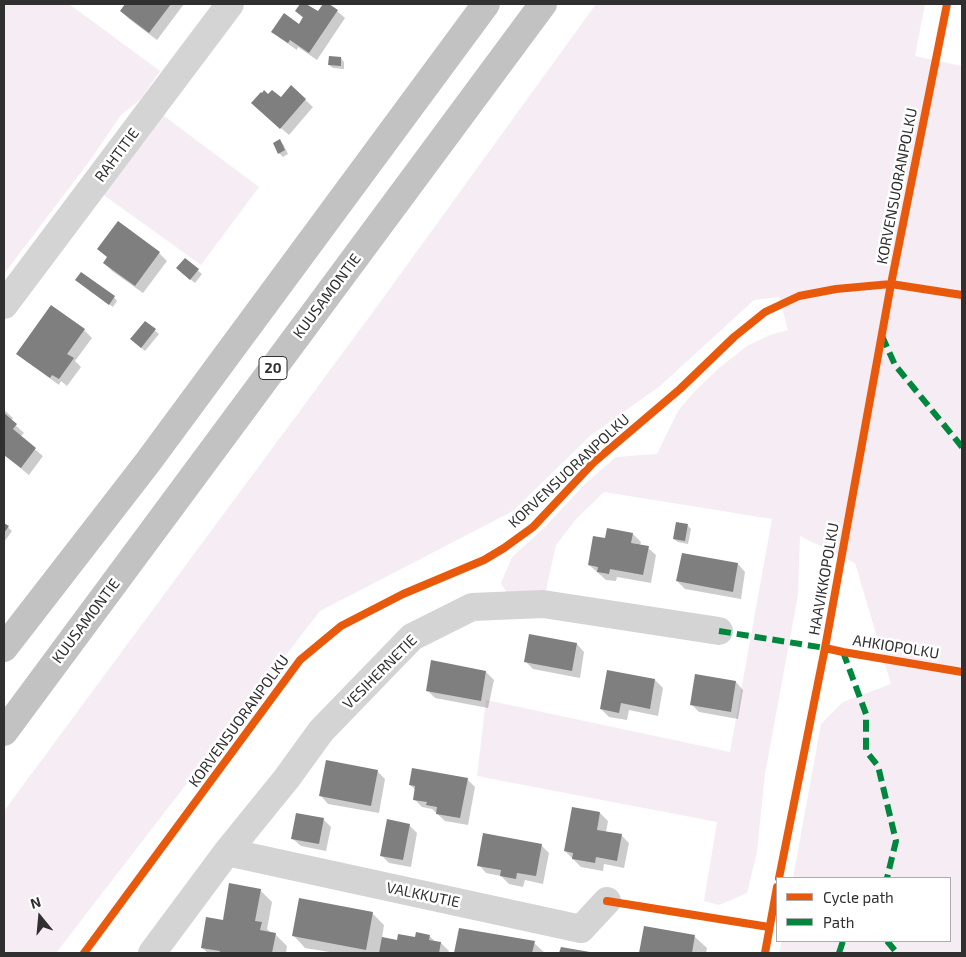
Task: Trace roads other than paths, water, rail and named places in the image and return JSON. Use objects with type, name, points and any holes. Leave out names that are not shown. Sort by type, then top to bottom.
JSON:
[{"type":"highway","points":[[4,648],[148,462],[486,4]]},
{"type":"highway","name":"KUUSAMONTIE","points":[[4,732],[543,4]]},
{"type":"street","name":"RAHTITIE","points":[[4,305],[230,4]]},
{"type":"street","name":"VESIHERNETIE","points":[[152,953],[227,852],[287,778],[321,731],[412,637],[472,607],[543,604],[719,631]]},
{"type":"street","name":"VALKKUTIE","points":[[227,852],[581,929],[607,901]]}]
